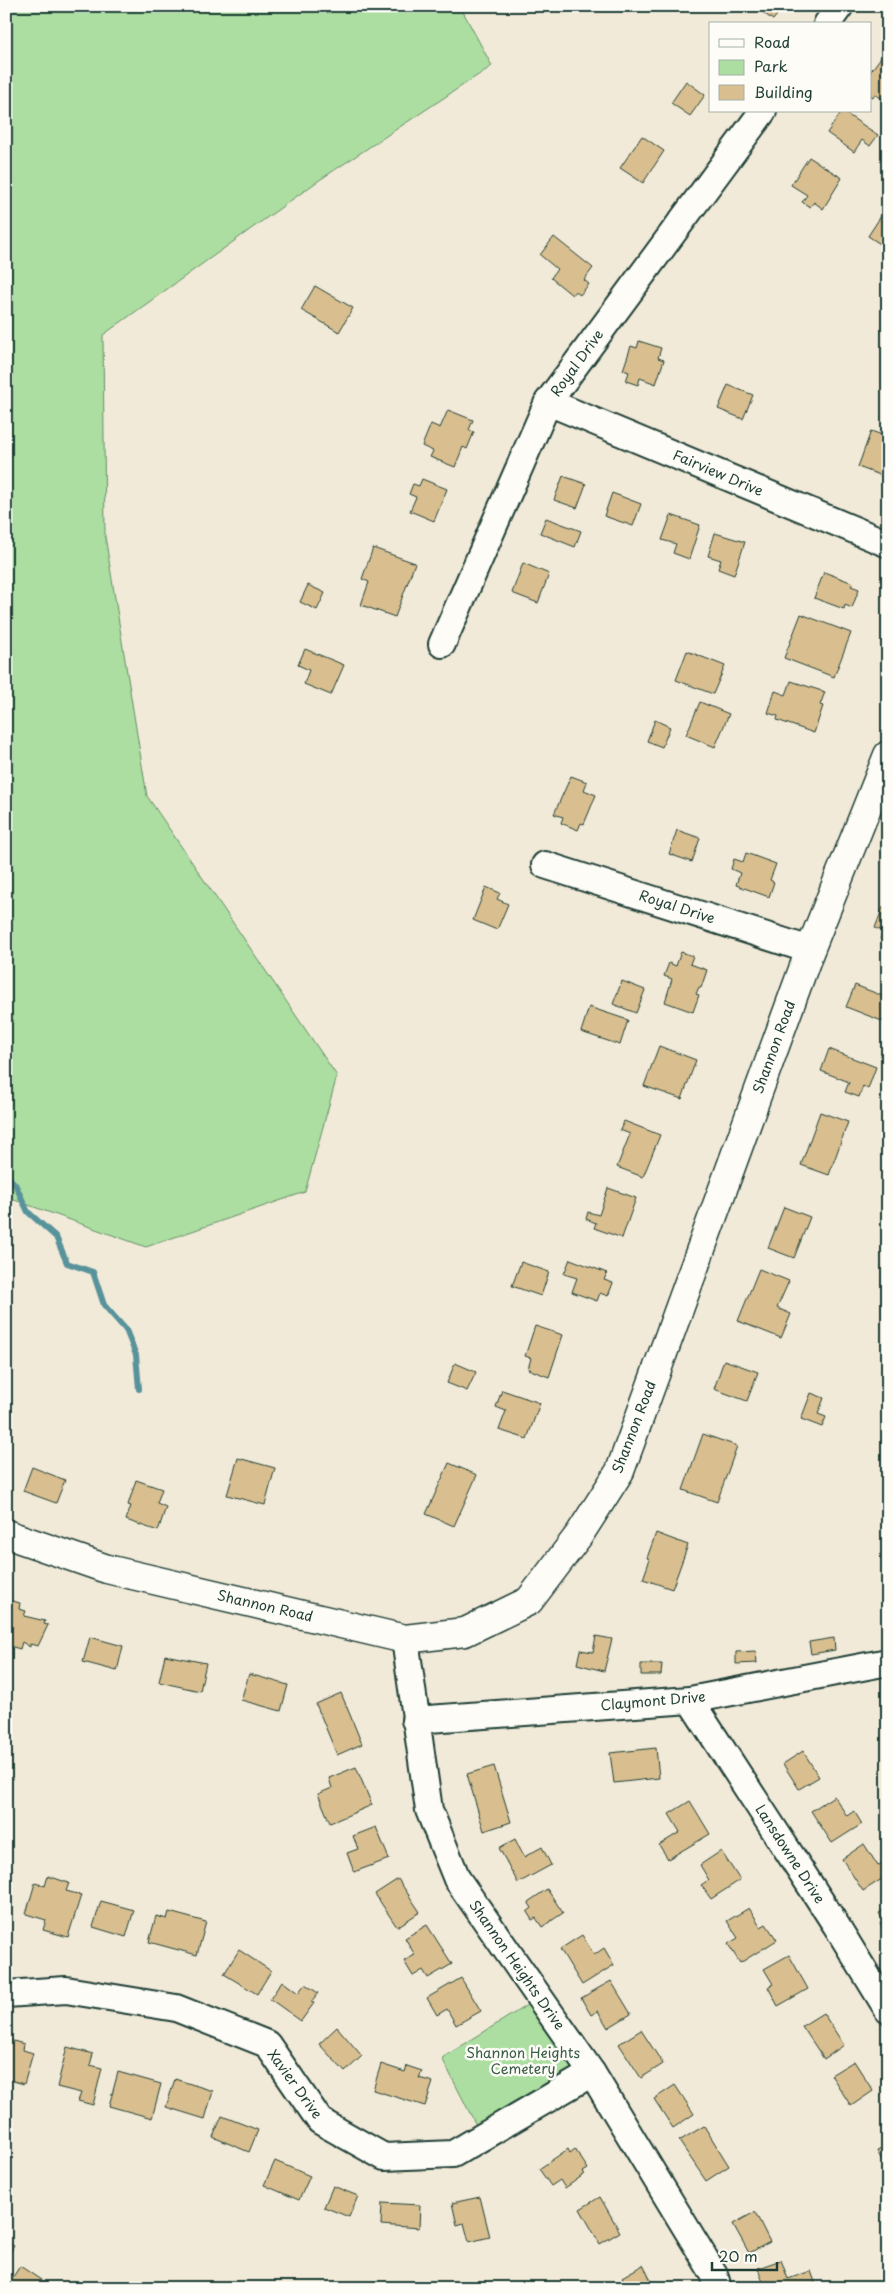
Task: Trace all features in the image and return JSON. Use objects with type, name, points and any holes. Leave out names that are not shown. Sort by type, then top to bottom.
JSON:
[{"type":"street","points":[[828,22],[840,6]]},
{"type":"street","name":"Royal Drive","points":[[442,644],[548,402],[762,112]]},
{"type":"street","name":"Fairview Drive","points":[[548,402],[888,544]]},
{"type":"street","name":"Shannon Road","points":[[6,1534],[107,1569],[405,1639],[465,1632],[529,1601],[579,1535],[620,1471],[810,950],[888,755]]},
{"type":"street","name":"Royal Drive","points":[[545,864],[810,950]]},
{"type":"street","name":"Shannon Heights Drive","points":[[405,1639],[429,1810],[457,1879],[592,2073],[714,2274],[718,2288]]},
{"type":"street","name":"Claymont Drive","points":[[415,1720],[690,1700],[888,1662]]},
{"type":"street","name":"Lansdowne Drive","points":[[690,1700],[836,1925],[888,2010]]},
{"type":"street","name":"Xavier Drive","points":[[6,1994],[66,1990],[176,2008],[267,2044],[320,2121],[384,2158],[453,2154],[592,2073]]},
{"type":"green space","points":[[6,6],[460,6],[492,66],[318,181],[103,335],[105,536],[147,796],[337,1076],[305,1192],[146,1247],[6,1197]]},
{"type":"green space","name":"Shannon Heights Cemetery","points":[[540,1997],[592,2073],[482,2137],[442,2058]]},
{"type":"building","points":[[754,6],[784,6],[773,20]]},
{"type":"building","points":[[888,48],[888,97],[885,101],[875,94],[872,96],[872,69]]},
{"type":"building","points":[[686,81],[705,95],[690,116],[671,103]]},
{"type":"building","points":[[841,112],[844,112],[878,135],[870,146],[862,140],[854,152],[827,133]]},
{"type":"building","points":[[642,136],[664,151],[643,183],[620,168]]},
{"type":"building","points":[[809,157],[842,178],[823,209],[814,202],[810,207],[802,202],[807,195],[791,185]]},
{"type":"building","points":[[883,213],[888,217],[888,249],[868,236]]},
{"type":"building","points":[[554,237],[593,268],[584,280],[589,284],[580,295],[575,291],[572,295],[551,278],[557,269],[540,255]]},
{"type":"building","points":[[315,286],[353,308],[339,332],[301,310]]},
{"type":"building","points":[[639,341],[661,348],[658,358],[664,360],[656,384],[640,378],[638,385],[626,381],[629,372],[623,370],[631,346],[637,348]]},
{"type":"building","points":[[728,385],[753,395],[743,419],[718,409]]},
{"type":"building","points":[[448,410],[473,420],[469,430],[474,432],[467,449],[463,447],[455,467],[430,457],[433,451],[422,446],[431,424],[440,428]]},
{"type":"building","points":[[871,431],[888,437],[888,478],[858,467]]},
{"type":"building","points":[[563,476],[586,484],[577,508],[554,500]]},
{"type":"building","points":[[422,479],[447,489],[434,521],[410,511],[416,497],[409,494],[413,484],[419,486]]},
{"type":"building","points":[[612,493],[641,504],[633,526],[604,516]]},
{"type":"building","points":[[671,515],[700,525],[689,559],[673,553],[676,544],[662,540]]},
{"type":"building","points":[[546,518],[581,531],[575,547],[540,533]]},
{"type":"building","points":[[715,533],[745,542],[734,575],[718,569],[721,560],[708,556]]},
{"type":"building","points":[[373,548],[415,563],[395,617],[361,605],[369,582],[362,579]]},
{"type":"building","points":[[523,563],[549,574],[538,603],[512,593]]},
{"type":"building","points":[[824,572],[853,583],[851,586],[859,589],[852,608],[845,605],[844,609],[814,598]]},
{"type":"building","points":[[308,585],[325,593],[317,610],[300,602]]},
{"type":"building","points":[[801,614],[851,633],[834,677],[784,658]]},
{"type":"building","points":[[305,649],[344,665],[331,695],[304,684],[309,670],[298,665]]},
{"type":"building","points":[[687,651],[725,666],[713,694],[676,680]]},
{"type":"building","points":[[791,681],[825,692],[820,705],[823,706],[814,733],[777,720],[778,716],[768,713],[775,691],[786,695]]},
{"type":"building","points":[[700,702],[729,714],[715,747],[686,735]]},
{"type":"building","points":[[655,720],[670,727],[662,747],[647,741]]},
{"type":"building","points":[[571,776],[587,782],[584,790],[596,795],[584,824],[581,823],[578,830],[561,823],[563,817],[554,814]]},
{"type":"building","points":[[677,830],[700,838],[692,862],[669,854]]},
{"type":"building","points":[[746,853],[776,864],[770,880],[774,882],[769,897],[736,885],[740,873],[731,869],[734,859],[743,862]]},
{"type":"building","points":[[486,887],[500,893],[497,899],[508,904],[497,930],[473,920]]},
{"type":"building","points":[[883,907],[888,909],[888,942],[880,939],[883,931],[875,928]]},
{"type":"building","points":[[681,952],[693,956],[690,964],[707,970],[701,988],[699,987],[696,994],[699,995],[693,1012],[665,1002],[672,979],[664,976],[669,963],[676,966]]},
{"type":"building","points":[[622,981],[645,990],[636,1013],[613,1004]]},
{"type":"building","points":[[855,985],[888,998],[887,1023],[846,1007]]},
{"type":"building","points":[[589,1007],[628,1020],[620,1045],[581,1032]]},
{"type":"building","points":[[659,1046],[696,1060],[682,1099],[644,1086]]},
{"type":"building","points":[[829,1049],[876,1067],[868,1089],[863,1086],[859,1097],[845,1092],[849,1082],[821,1071]]},
{"type":"building","points":[[820,1112],[848,1122],[829,1175],[801,1165]]},
{"type":"building","points":[[624,1121],[660,1135],[643,1177],[617,1167],[630,1134],[620,1130]]},
{"type":"building","points":[[608,1188],[636,1198],[622,1238],[594,1228],[596,1223],[586,1219],[588,1212],[599,1215]]},
{"type":"building","points":[[784,1207],[810,1217],[794,1258],[768,1248]]},
{"type":"building","points":[[570,1259],[607,1273],[604,1280],[613,1283],[608,1296],[600,1293],[597,1301],[572,1292],[577,1278],[564,1274]]},
{"type":"building","points":[[521,1262],[549,1272],[541,1296],[512,1286]]},
{"type":"building","points":[[759,1269],[789,1281],[777,1308],[791,1314],[781,1338],[738,1321]]},
{"type":"building","points":[[535,1326],[563,1335],[549,1377],[528,1369],[531,1358],[525,1356]]},
{"type":"building","points":[[724,1360],[758,1372],[747,1401],[714,1389]]},
{"type":"building","points":[[455,1363],[476,1372],[467,1391],[447,1383]]},
{"type":"building","points":[[502,1390],[540,1403],[527,1439],[499,1430],[506,1411],[496,1407]]},
{"type":"building","points":[[811,1393],[824,1398],[818,1414],[826,1417],[822,1427],[801,1419]]},
{"type":"building","points":[[703,1434],[737,1446],[717,1502],[683,1490]]},
{"type":"building","points":[[238,1458],[275,1468],[265,1505],[227,1495]]},
{"type":"building","points":[[449,1463],[477,1475],[454,1526],[426,1514]]},
{"type":"building","points":[[32,1467],[65,1480],[56,1503],[23,1491]]},
{"type":"building","points":[[136,1480],[162,1489],[157,1503],[166,1507],[158,1531],[126,1520],[131,1506],[128,1505]]},
{"type":"building","points":[[656,1533],[688,1545],[672,1589],[643,1579],[650,1559],[647,1558]]},
{"type":"building","points":[[9,1600],[20,1603],[19,1609],[26,1611],[24,1616],[45,1621],[44,1624],[48,1625],[38,1646],[30,1644],[30,1647],[22,1642],[20,1649],[6,1645],[6,1604]]},
{"type":"building","points":[[596,1636],[612,1639],[604,1671],[577,1664],[580,1650],[593,1652]]},
{"type":"building","points":[[90,1637],[123,1646],[117,1671],[83,1662]]},
{"type":"building","points":[[834,1638],[835,1650],[811,1654],[809,1642]]},
{"type":"building","points":[[756,1651],[757,1663],[736,1664],[736,1652]]},
{"type":"building","points":[[165,1655],[206,1663],[200,1691],[159,1682]]},
{"type":"building","points":[[641,1664],[662,1664],[661,1675],[641,1675]]},
{"type":"building","points":[[249,1674],[288,1685],[281,1711],[241,1700]]},
{"type":"building","points":[[341,1693],[362,1744],[337,1755],[316,1704]]},
{"type":"building","points":[[656,1748],[659,1778],[614,1783],[610,1753]]},
{"type":"building","points":[[803,1751],[819,1777],[799,1789],[783,1764]]},
{"type":"building","points":[[494,1766],[511,1822],[484,1831],[467,1774]]},
{"type":"building","points":[[356,1767],[372,1805],[330,1823],[318,1794],[332,1788],[329,1778]]},
{"type":"building","points":[[834,1796],[847,1816],[854,1811],[862,1824],[832,1843],[811,1811]]},
{"type":"building","points":[[690,1801],[710,1834],[668,1859],[659,1845],[680,1832],[669,1814]]},
{"type":"building","points":[[376,1827],[389,1859],[354,1872],[347,1853],[358,1849],[353,1836]]},
{"type":"building","points":[[515,1839],[524,1857],[542,1847],[551,1865],[518,1883],[499,1848]]},
{"type":"building","points":[[864,1844],[878,1866],[886,1860],[888,1875],[863,1891],[842,1859]]},
{"type":"building","points":[[721,1851],[740,1880],[711,1899],[701,1885],[709,1880],[700,1865]]},
{"type":"building","points":[[48,1876],[69,1883],[66,1891],[81,1895],[68,1937],[43,1930],[46,1920],[26,1914],[35,1883],[45,1886]]},
{"type":"building","points":[[398,1879],[420,1912],[397,1927],[375,1894]]},
{"type":"building","points":[[547,1889],[563,1913],[542,1927],[536,1918],[532,1920],[527,1912],[532,1908],[528,1902]]},
{"type":"building","points":[[101,1901],[134,1910],[126,1937],[93,1927]]},
{"type":"building","points":[[888,1907],[888,1936],[880,1924],[884,1921],[879,1913]]},
{"type":"building","points":[[749,1908],[761,1927],[766,1924],[777,1940],[740,1963],[728,1944],[738,1938],[727,1921]]},
{"type":"building","points":[[169,1912],[206,1922],[197,1955],[149,1942],[156,1916],[167,1919]]},
{"type":"building","points":[[427,1925],[452,1964],[428,1978],[423,1970],[413,1976],[404,1961],[415,1955],[405,1938]]},
{"type":"building","points":[[582,1935],[594,1955],[604,1948],[614,1965],[582,1985],[560,1949]]},
{"type":"building","points":[[239,1950],[271,1971],[257,1994],[224,1974]]},
{"type":"building","points":[[789,1955],[808,1989],[778,2006],[768,1987],[773,1984],[764,1969]]},
{"type":"building","points":[[461,1978],[481,2011],[456,2025],[447,2009],[437,2015],[427,1998]]},
{"type":"building","points":[[282,1981],[298,1993],[305,1984],[318,1993],[311,2002],[314,2003],[301,2021],[270,1999]]},
{"type":"building","points":[[611,1981],[631,2014],[608,2028],[598,2011],[591,2015],[581,1998]]},
{"type":"building","points":[[823,2013],[844,2045],[824,2059],[802,2026]]},
{"type":"building","points":[[337,2027],[362,2056],[345,2072],[319,2044]]},
{"type":"building","points":[[641,2030],[663,2064],[641,2078],[619,2044]]},
{"type":"building","points":[[6,2039],[24,2044],[23,2050],[33,2053],[24,2084],[6,2079]]},
{"type":"building","points":[[67,2047],[93,2054],[90,2065],[102,2068],[93,2105],[78,2101],[81,2093],[57,2087]]},
{"type":"building","points":[[854,2061],[873,2091],[851,2106],[831,2075]]},
{"type":"building","points":[[381,2064],[405,2072],[407,2066],[422,2071],[419,2078],[433,2082],[425,2106],[373,2090]]},
{"type":"building","points":[[118,2072],[161,2084],[152,2118],[109,2106]]},
{"type":"building","points":[[175,2079],[213,2091],[205,2119],[166,2107]]},
{"type":"building","points":[[675,2085],[694,2114],[673,2128],[654,2099]]},
{"type":"building","points":[[222,2116],[258,2130],[249,2152],[213,2137]]},
{"type":"building","points":[[704,2126],[729,2166],[706,2181],[679,2141]]},
{"type":"building","points":[[888,2146],[888,2172],[877,2151]]},
{"type":"building","points":[[568,2149],[570,2153],[575,2149],[588,2169],[583,2172],[585,2174],[565,2188],[560,2180],[551,2186],[539,2169]]},
{"type":"building","points":[[275,2161],[310,2176],[299,2200],[264,2185]]},
{"type":"building","points":[[333,2186],[358,2196],[349,2217],[324,2207]]},
{"type":"building","points":[[480,2197],[490,2237],[469,2242],[464,2223],[457,2225],[452,2203]]},
{"type":"building","points":[[600,2197],[620,2232],[600,2244],[580,2209]]},
{"type":"building","points":[[382,2203],[420,2205],[419,2228],[381,2225]]},
{"type":"building","points":[[755,2212],[770,2242],[749,2253],[733,2224]]},
{"type":"building","points":[[6,2241],[14,2246],[6,2259]]},
{"type":"building","points":[[781,2260],[788,2279],[811,2271],[817,2288],[765,2288],[758,2268]]},
{"type":"building","points":[[643,2265],[655,2288],[628,2288],[622,2277]]},
{"type":"building","points":[[20,2266],[53,2288],[6,2288]]},
{"type":"waterway","points":[[6,1175],[15,1184],[28,1212],[56,1237],[67,1263],[93,1272],[104,1305],[126,1330],[136,1355],[139,1389]]}]
